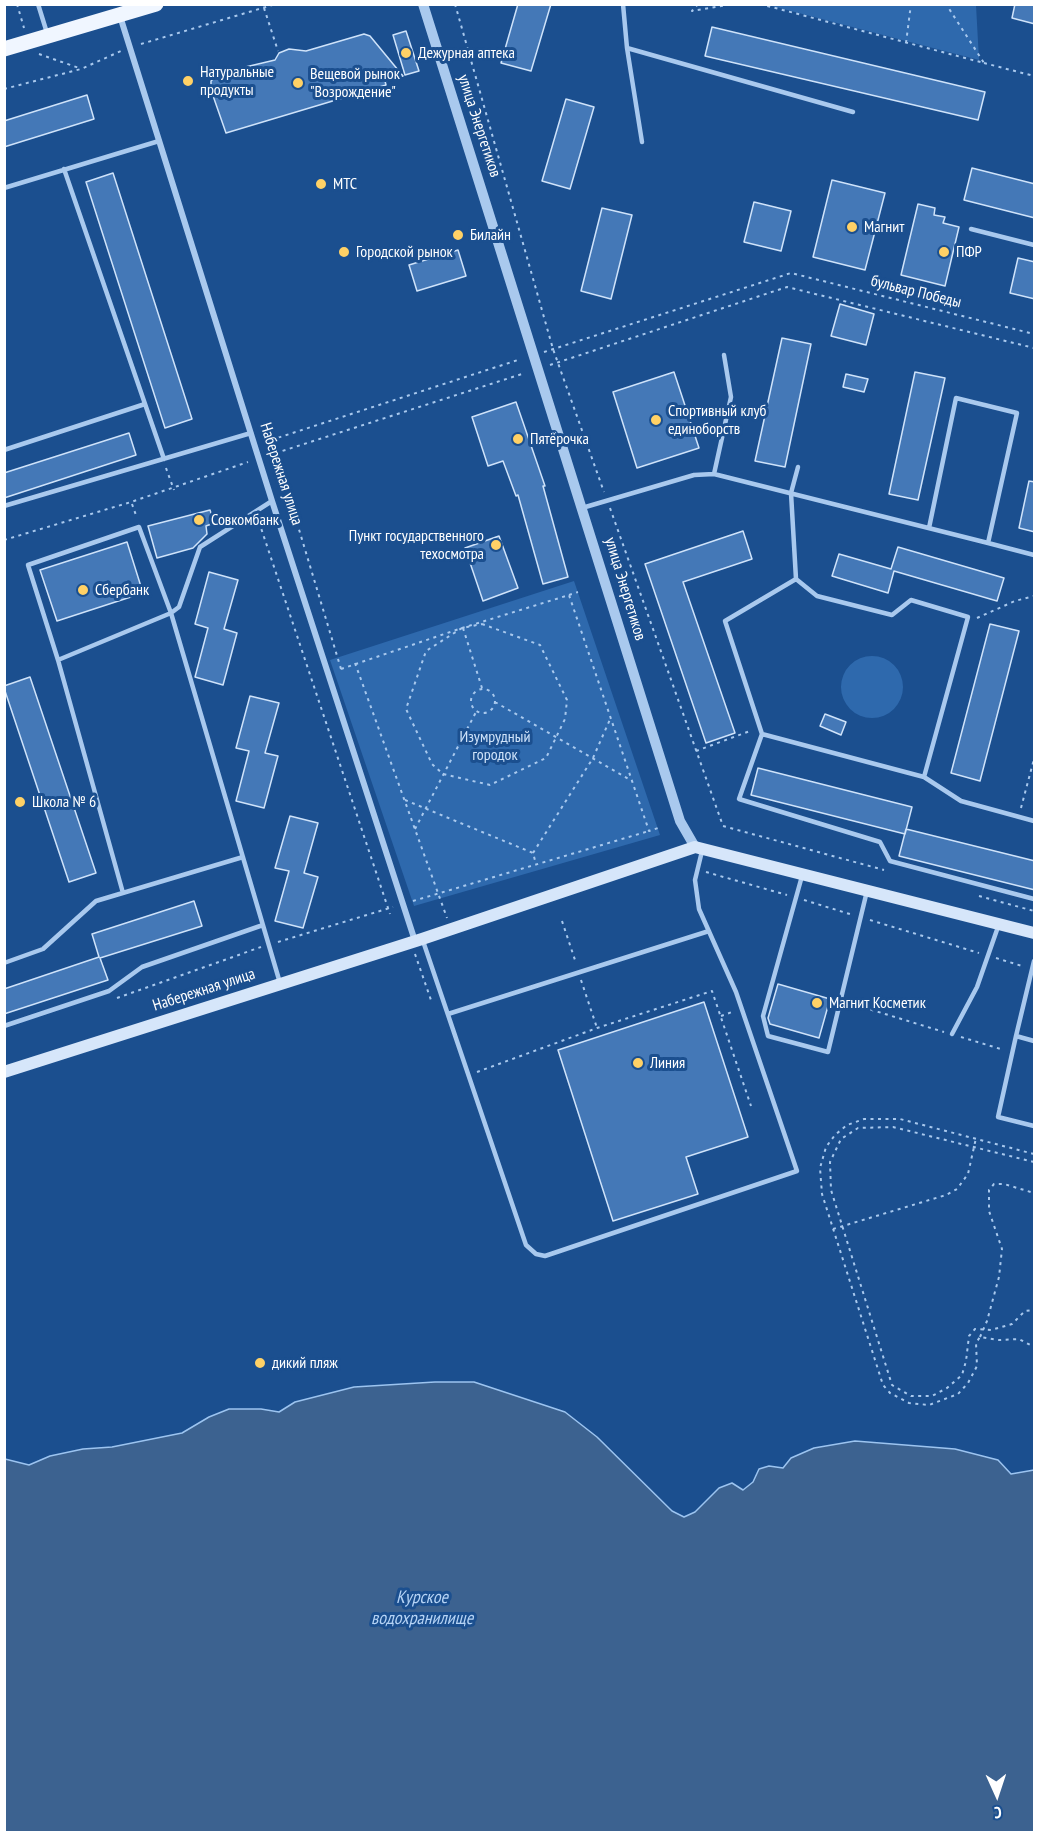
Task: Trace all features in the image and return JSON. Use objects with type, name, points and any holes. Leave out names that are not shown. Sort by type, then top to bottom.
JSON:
[{"type":"main road","points":[[4,49],[156,4]]},
{"type":"main road","points":[[699,848],[1035,933]]},
{"type":"main road","name":"Набережная улица","points":[[4,1072],[280,983],[417,943],[450,929],[699,848]]},
{"type":"street","name":"улица Энергетиков","points":[[423,4],[681,821],[699,848]]},
{"type":"street","name":"Набережная улица","points":[[120,15],[272,501],[417,943]]},
{"type":"lane","points":[[38,4],[48,36]]},
{"type":"lane","points":[[622,4],[642,142]]},
{"type":"lane","points":[[627,48],[853,112]]},
{"type":"lane","points":[[4,188],[159,141]]},
{"type":"lane","points":[[64,170],[164,459]]},
{"type":"lane","points":[[971,229],[1035,245]]},
{"type":"lane","points":[[714,474],[731,397],[724,356]]},
{"type":"lane","points":[[929,528],[956,398],[1017,412],[988,543]]},
{"type":"lane","points":[[4,450],[144,404]]},
{"type":"lane","points":[[4,506],[251,434]]},
{"type":"lane","points":[[798,467],[791,493],[796,579],[817,596],[892,615],[911,600],[968,617],[924,777]]},
{"type":"lane","points":[[582,508],[694,475],[714,474],[1035,555]]},
{"type":"lane","points":[[58,660],[171,613],[179,607],[200,547],[272,501]]},
{"type":"lane","points":[[123,893],[58,660],[28,565],[139,527],[171,613],[280,983]]},
{"type":"lane","points":[[796,579],[725,621],[762,734],[739,800],[880,842],[890,861],[1035,899]]},
{"type":"lane","points":[[762,734],[924,777],[962,801],[1035,821]]},
{"type":"lane","points":[[417,943],[448,1014],[526,1245],[536,1254],[545,1256],[797,1171],[742,1009],[699,909],[695,880],[699,848]]},
{"type":"lane","points":[[4,963],[43,950],[96,901],[243,857]]},
{"type":"lane","points":[[802,875],[763,1016],[768,1035],[828,1052],[867,891]]},
{"type":"lane","points":[[952,1034],[977,987],[999,924]]},
{"type":"lane","points":[[4,1026],[109,991],[142,967],[263,925]]},
{"type":"lane","points":[[448,1014],[709,931]]},
{"type":"lane","points":[[1035,961],[998,1117],[1035,1126]]},
{"type":"lane","points":[[1016,1036],[1035,1041]]},
{"type":"path","points":[[455,4],[553,349],[723,826],[885,870]]},
{"type":"path","points":[[698,4],[692,11],[734,4]]},
{"type":"path","points":[[760,4],[1035,76]]},
{"type":"path","points":[[906,43],[911,4]]},
{"type":"path","points":[[945,4],[984,63]]},
{"type":"path","points":[[264,8],[278,51]]},
{"type":"path","name":"бульвар Победы","points":[[553,349],[791,273],[1035,334]]},
{"type":"path","points":[[4,540],[131,502],[259,458],[787,287],[1035,348]]},
{"type":"path","points":[[341,669],[272,440],[553,349]]},
{"type":"path","points":[[164,459],[174,490]]},
{"type":"path","points":[[131,502],[139,527]]},
{"type":"path","points":[[255,511],[390,914]]},
{"type":"path","points":[[334,672],[355,663],[578,592]]},
{"type":"path","points":[[569,595],[649,831]]},
{"type":"path","points":[[966,623],[1015,601],[1035,596]]},
{"type":"path","points":[[482,624],[540,645],[567,700],[566,719],[546,759],[490,785],[443,774],[432,764],[406,709],[426,651],[462,628],[482,624]]},
{"type":"path","points":[[462,628],[483,688]]},
{"type":"path","points":[[355,663],[450,929]]},
{"type":"path","points":[[483,688],[492,691],[495,702],[493,709],[484,713],[476,712],[471,701],[472,694],[483,688]]},
{"type":"path","points":[[495,702],[632,781]]},
{"type":"path","points":[[415,829],[476,712]]},
{"type":"path","points":[[532,854],[592,758],[611,717]]},
{"type":"path","points":[[696,751],[760,728]]},
{"type":"path","points":[[1019,817],[1035,759]]},
{"type":"path","points":[[405,800],[532,854],[536,864]]},
{"type":"path","points":[[115,999],[269,945],[658,828]]},
{"type":"path","points":[[977,895],[1035,911]]},
{"type":"path","points":[[417,943],[432,1003]]},
{"type":"path","points":[[468,1075],[597,1028],[712,991],[751,1106]]},
{"type":"path","points":[[840,1000],[1012,1052]]},
{"type":"path","points":[[720,1016],[742,1009]]},
{"type":"path","points":[[1035,1154],[900,1119],[864,1119],[847,1125],[826,1147],[820,1168],[822,1194],[883,1385],[890,1393],[909,1403],[929,1405],[958,1394],[968,1383],[977,1366],[976,1343],[984,1329],[999,1277],[1002,1249],[989,1210],[989,1190],[994,1184],[1004,1184],[1035,1193]]},
{"type":"path","points":[[1035,1162],[893,1127],[858,1128],[841,1139],[830,1162],[831,1190],[892,1385],[911,1396],[932,1396],[962,1375],[969,1336],[975,1329],[991,1330],[1012,1324],[1025,1311],[1035,1310]]},
{"type":"path","points":[[833,1229],[946,1195],[957,1189],[968,1173],[976,1138]]},
{"type":"path","points":[[980,1337],[999,1340],[1019,1339],[1035,1347]]},
{"type":"green space","points":[[768,5],[976,5],[979,60]]},
{"type":"green space","name":"Изумрудный городок","points":[[574,581],[660,835],[414,906],[330,660]]},
{"type":"green space","points":[[866,656],[878,656],[894,665],[901,675],[903,687],[901,699],[894,709],[878,718],[866,718],[855,713],[846,704],[841,693],[841,681],[846,670],[855,661]]},
{"type":"water","name":"Курское водохранилище","points":[[474,1382],[565,1412],[597,1437],[672,1511],[684,1517],[695,1512],[719,1488],[732,1483],[743,1490],[753,1482],[759,1469],[769,1466],[783,1468],[791,1458],[814,1448],[855,1441],[955,1449],[998,1460],[1011,1474],[1034,1470],[1034,1832],[5,1832],[5,1459],[29,1465],[50,1456],[83,1449],[112,1447],[182,1433],[209,1417],[229,1409],[261,1409],[279,1412],[295,1402],[354,1387]]},
{"type":"building","points":[[518,4],[551,4],[531,71],[501,63]]},
{"type":"building","points":[[1015,4],[1035,4],[1035,24],[1012,18]]},
{"type":"building","points":[[712,27],[985,92],[978,120],[705,56]]},
{"type":"building","name":"Дежурная аптека","points":[[406,31],[419,71],[405,75],[393,35]]},
{"type":"building","name":"Вещевой рынок \"Возрождение\"","points":[[364,34],[370,36],[403,76],[385,81],[386,85],[226,133],[211,90],[211,81],[220,73],[275,60],[279,53],[289,49],[306,51]]},
{"type":"building","points":[[87,95],[94,119],[4,147],[4,121]]},
{"type":"building","points":[[566,99],[594,107],[570,189],[542,181]]},
{"type":"building","points":[[972,168],[1035,184],[1035,218],[964,200]]},
{"type":"building","points":[[113,173],[192,419],[165,428],[86,182]]},
{"type":"building","points":[[832,180],[885,193],[865,270],[813,257]]},
{"type":"building","points":[[754,202],[791,211],[781,251],[744,242]]},
{"type":"building","points":[[918,204],[935,208],[934,215],[945,217],[943,223],[959,227],[945,286],[901,275]]},
{"type":"building","points":[[602,208],[632,215],[611,299],[581,291]]},
{"type":"building","points":[[458,250],[466,276],[417,291],[409,265]]},
{"type":"building","points":[[1018,258],[1035,262],[1035,299],[1010,293]]},
{"type":"building","points":[[840,304],[874,314],[866,345],[831,336]]},
{"type":"building","points":[[782,338],[811,344],[785,467],[755,461]]},
{"type":"building","name":"Спортивный клуб единоборств","points":[[674,372],[699,448],[637,468],[613,392]]},
{"type":"building","points":[[915,372],[945,378],[918,500],[889,494]]},
{"type":"building","points":[[846,374],[868,379],[864,392],[843,387]]},
{"type":"building","points":[[516,402],[545,486],[543,486],[568,577],[543,584],[518,495],[516,496],[503,461],[488,466],[472,417]]},
{"type":"building","points":[[129,433],[136,455],[4,498],[4,473]]},
{"type":"building","points":[[1029,481],[1035,482],[1035,532],[1019,528]]},
{"type":"building","points":[[210,510],[214,523],[206,526],[207,534],[193,548],[157,558],[148,526]]},
{"type":"building","points":[[743,531],[752,559],[683,582],[735,733],[706,743],[645,564]]},
{"type":"building","points":[[499,536],[518,588],[483,601],[465,548]]},
{"type":"building","points":[[127,542],[143,593],[57,621],[40,570]]},
{"type":"building","points":[[898,547],[1004,578],[997,601],[894,571],[888,593],[832,576],[839,554],[891,569]]},
{"type":"building","points":[[209,572],[238,580],[224,629],[237,633],[223,685],[195,677],[208,628],[195,624]]},
{"type":"building","points":[[990,624],[1019,631],[980,781],[951,773]]},
{"type":"building","points":[[30,677],[96,873],[69,882],[4,688],[4,686]]},
{"type":"building","points":[[250,696],[279,703],[265,753],[278,756],[264,808],[236,801],[249,751],[236,748]]},
{"type":"building","points":[[825,714],[846,722],[841,735],[820,726]]},
{"type":"building","points":[[758,768],[912,807],[905,834],[751,795]]},
{"type":"building","points":[[290,816],[318,823],[304,873],[318,877],[303,928],[275,921],[289,871],[275,868]]},
{"type":"building","points":[[906,829],[1035,861],[1035,890],[899,856]]},
{"type":"building","points":[[194,901],[202,926],[100,958],[108,980],[4,1014],[4,989],[99,957],[92,934]]},
{"type":"building","points":[[778,984],[830,999],[819,1038],[770,1024],[768,1018]]},
{"type":"building","points":[[704,1002],[748,1137],[686,1157],[698,1194],[613,1221],[558,1050]]},
{"type":"place","name":"Дежурная аптека","points":[[406,53]]},
{"type":"place","name":"Натуральные продукты","points":[[188,81]]},
{"type":"place","name":"Вещевой рынок \"Возрождение\"","points":[[298,83]]},
{"type":"place","name":"МТС","points":[[321,184]]},
{"type":"place","name":"Магнит","points":[[852,227]]},
{"type":"place","name":"Билайн","points":[[458,235]]},
{"type":"place","name":"Городской рынок","points":[[344,252]]},
{"type":"place","name":"ПФР","points":[[944,252]]},
{"type":"place","name":"Спортивный клуб единоборств","points":[[656,420]]},
{"type":"place","name":"Пятёрочка","points":[[518,439]]},
{"type":"place","name":"Совкомбанк","points":[[199,520]]},
{"type":"place","name":"Пункт государственного техосмотра","points":[[496,545]]},
{"type":"place","name":"Сбербанк","points":[[83,590]]},
{"type":"place","name":"Школа № 6","points":[[20,802]]},
{"type":"place","name":"Магнит Косметик","points":[[817,1003]]},
{"type":"place","name":"Линия","points":[[638,1063]]},
{"type":"place","name":"дикий пляж","points":[[260,1363]]}]
